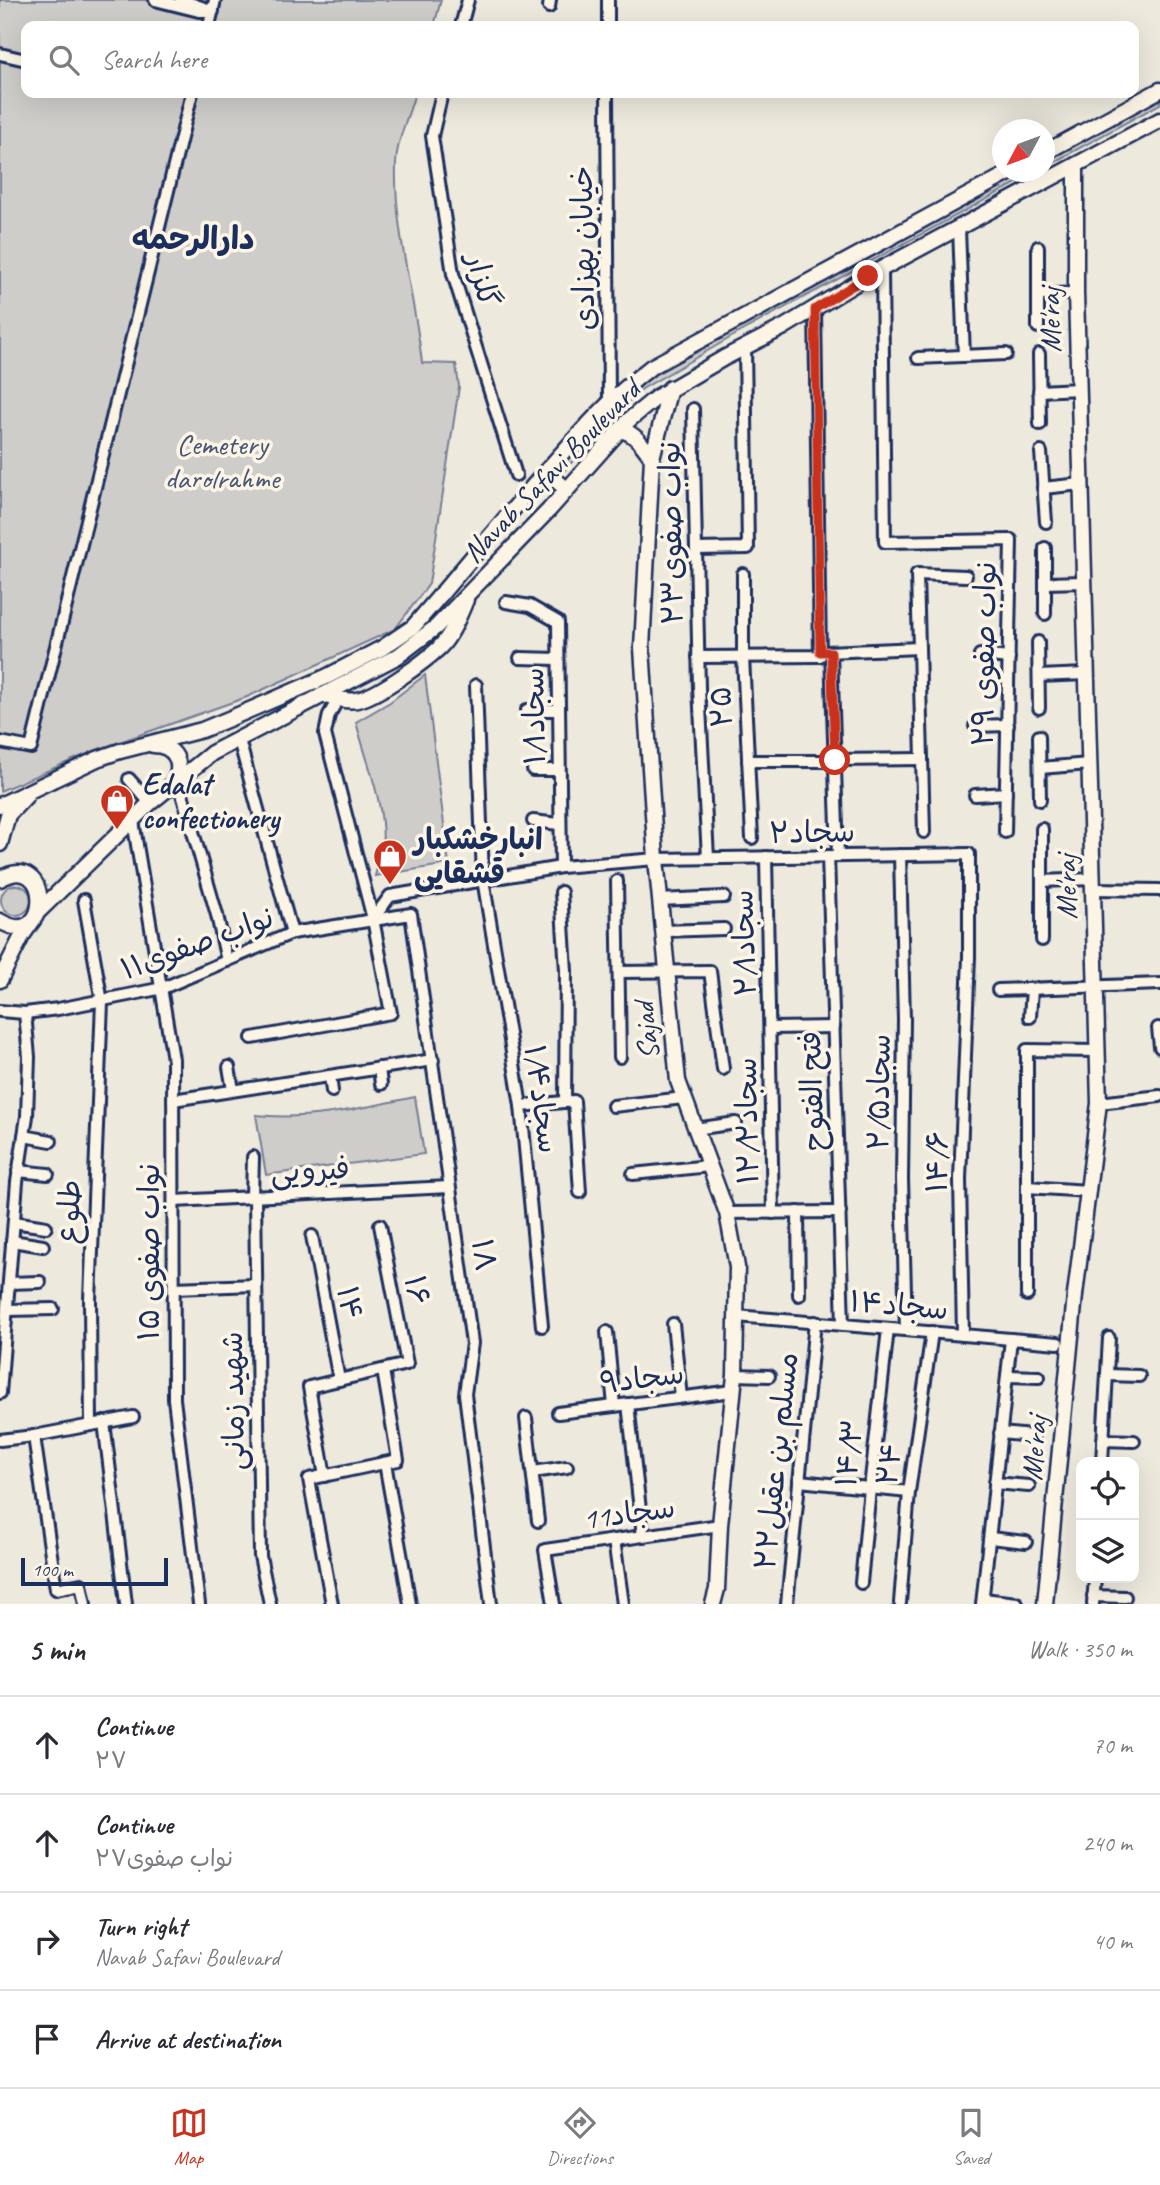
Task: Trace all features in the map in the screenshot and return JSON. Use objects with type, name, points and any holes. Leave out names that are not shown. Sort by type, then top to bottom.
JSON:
[{"type":"main road","points":[[1055,148],[1160,90]]},
{"type":"main road","name":"Navab Safavi Boulevard","points":[[36,915],[150,803],[212,753],[374,668],[436,627],[620,430],[642,408],[670,388],[882,269],[1160,120]]},
{"type":"main road","name":"Me'raj","points":[[1045,1604],[1074,1295],[1100,1103],[1078,388],[1076,165]]},
{"type":"main road","name":"Navab Safavi Boulevard","points":[[120,751],[202,730],[326,677],[400,637],[413,627],[546,471],[622,389],[659,362],[992,182]]},
{"type":"main road","name":"Sajad","points":[[670,388],[652,458],[642,648],[656,859],[678,1082],[727,1213],[737,1267],[733,1391],[715,1597]]},
{"type":"main road","points":[[620,430],[636,437],[652,458]]},
{"type":"main road","points":[[546,471],[567,489]]},
{"type":"main road","points":[[323,695],[338,699],[360,699],[390,684],[440,647],[456,623],[471,591]]},
{"type":"main road","points":[[202,730],[195,739],[196,747],[201,753],[212,753]]},
{"type":"main road","points":[[0,805],[120,751],[157,744],[168,747],[176,757],[179,768],[174,783]]},
{"type":"main road","points":[[0,844],[8,815],[19,802],[44,783]]},
{"type":"main road","points":[[0,880],[18,874],[33,881],[41,895],[36,915],[0,980]]},
{"type":"main road","points":[[0,921],[20,926],[36,915]]},
{"type":"main road","points":[[715,1597],[722,1604]]},
{"type":"street","points":[[155,0],[199,11],[214,5]]},
{"type":"street","points":[[181,0],[214,5]]},
{"type":"street","points":[[462,21],[468,0]]},
{"type":"street","points":[[608,0],[608,21]]},
{"type":"street","points":[[0,54],[21,59]]},
{"type":"street","points":[[0,742],[31,748],[189,98]]},
{"type":"street","name":"گلزار","points":[[441,98],[432,136],[453,274],[516,475]]},
{"type":"street","name":"خیابان بهزادی","points":[[607,98],[610,402]]},
{"type":"street","points":[[959,229],[964,356]]},
{"type":"street","points":[[1038,247],[1038,327]]},
{"type":"street","name":"نواب صفوی ۲۹","points":[[882,269],[884,542],[1011,540],[1005,832]]},
{"type":"street","points":[[1038,295],[1076,293]]},
{"type":"street","name":"فتح الفتوح","points":[[815,309],[824,653],[833,856],[834,1027],[843,1325]]},
{"type":"street","points":[[696,549],[748,548],[744,347]]},
{"type":"street","points":[[918,358],[1006,354]]},
{"type":"street","points":[[1039,354],[1040,424]]},
{"type":"street","points":[[1039,391],[1078,388]]},
{"type":"street","name":"۲۳نواب صفوی","points":[[693,409],[698,657],[708,858]]},
{"type":"street","points":[[1041,452],[1046,522]]},
{"type":"street","points":[[1043,488],[1081,484]]},
{"type":"street","points":[[1045,548],[1045,614]]},
{"type":"street","points":[[924,832],[917,574],[966,576]]},
{"type":"street","name":"۲۵","points":[[743,575],[743,657],[752,838]]},
{"type":"street","points":[[1045,583],[1084,582]]},
{"type":"street","name":"۱/۱سجاد","points":[[506,602],[530,606],[558,622],[561,867]]},
{"type":"street","points":[[1038,642],[1039,708]]},
{"type":"street","points":[[698,657],[919,648]]},
{"type":"street","points":[[980,655],[1009,658]]},
{"type":"street","points":[[520,658],[558,659]]},
{"type":"street","points":[[1039,676],[1086,674]]},
{"type":"street","name":"۱/۴سجاد","points":[[476,685],[483,879],[521,1106],[542,1326]]},
{"type":"street","points":[[252,1038],[391,1013],[373,919],[326,741],[326,723],[338,699]]},
{"type":"street","points":[[527,710],[558,710]]},
{"type":"street","points":[[975,726],[1008,725]]},
{"type":"street","points":[[1039,736],[1040,800]]},
{"type":"street","points":[[239,740],[292,933]]},
{"type":"street","points":[[748,761],[922,759]]},
{"type":"street","points":[[1040,768],[1089,764]]},
{"type":"street","points":[[533,770],[559,770]]},
{"type":"street","points":[[129,779],[150,803]]},
{"type":"street","points":[[174,783],[199,851],[227,961]]},
{"type":"street","points":[[975,795],[1006,793]]},
{"type":"street","name":"نواب صفوی ۱۵","points":[[133,821],[173,1059],[174,1399],[199,1604]]},
{"type":"street","points":[[533,821],[559,824]]},
{"type":"street","points":[[1042,829],[1042,940]]},
{"type":"street","name":"۲سجاد","points":[[373,919],[390,896],[561,867],[656,859],[969,854]]},
{"type":"street","name":"۱۴/۶","points":[[963,1335],[960,1179],[969,854]]},
{"type":"street","name":"۲/۵سجاد","points":[[900,855],[906,1330]]},
{"type":"street","name":"۲/۱سجاد","points":[[766,857],[771,1028]]},
{"type":"street","points":[[617,881],[620,1057]]},
{"type":"street","points":[[1042,881],[1160,890]]},
{"type":"street","points":[[561,892],[569,1102],[579,1192]]},
{"type":"street","points":[[660,900],[724,897]]},
{"type":"street","name":"طلوع","points":[[83,900],[102,1002],[90,1300],[91,1424]]},
{"type":"street","name":"۱۱نواب صفوی","points":[[0,1011],[25,1013],[102,1002],[163,988],[292,933],[411,914]]},
{"type":"street","name":"۱۸","points":[[411,914],[472,1343],[466,1394],[491,1604]]},
{"type":"street","points":[[663,931],[724,929]]},
{"type":"street","points":[[619,972],[710,971],[723,1069]]},
{"type":"street","points":[[998,990],[1160,984]]},
{"type":"street","points":[[1030,1017],[1032,989]]},
{"type":"street","points":[[0,1393],[12,1241],[27,1116],[29,1057],[25,1013]]},
{"type":"street","points":[[771,1028],[834,1027]]},
{"type":"street","name":"۱۲/۲سجاد","points":[[771,1028],[773,1213]]},
{"type":"street","points":[[1158,1028],[1160,1047]]},
{"type":"street","points":[[1027,1295],[1027,1050],[1097,1051]]},
{"type":"street","points":[[173,1100],[433,1060]]},
{"type":"street","points":[[229,1067],[233,1090]]},
{"type":"street","points":[[379,1068],[382,1084]]},
{"type":"street","points":[[330,1076],[332,1091]]},
{"type":"street","points":[[281,1083],[282,1097]]},
{"type":"street","points":[[1100,1103],[1160,1096]]},
{"type":"street","points":[[613,1107],[684,1098]]},
{"type":"street","points":[[521,1106],[569,1102]]},
{"type":"street","points":[[695,1129],[736,1123]]},
{"type":"street","points":[[24,1136],[51,1141]]},
{"type":"street","name":"شهید زمانی","points":[[253,1157],[260,1556],[270,1604]]},
{"type":"street","points":[[633,1174],[709,1166]]},
{"type":"street","points":[[19,1171],[48,1174]]},
{"type":"street","name":"فیرویی","points":[[174,1202],[449,1187]]},
{"type":"street","points":[[1027,1187],[1088,1191]]},
{"type":"street","points":[[798,1212],[799,1295]]},
{"type":"street","points":[[727,1213],[840,1212]]},
{"type":"street","points":[[14,1222],[46,1227]]},
{"type":"street","name":"۱۶","points":[[380,1225],[407,1364],[383,1370]]},
{"type":"street","name":"۱۴","points":[[313,1236],[339,1380]]},
{"type":"street","points":[[12,1241],[43,1246]]},
{"type":"street","points":[[9,1283],[40,1282]]},
{"type":"street","points":[[174,1289],[256,1285]]},
{"type":"street","points":[[8,1310],[52,1309]]},
{"type":"street","name":"۱۴سجاد","points":[[736,1316],[1058,1343]]},
{"type":"street","name":"مسلم بن عقیل۲۲","points":[[787,1604],[815,1322]]},
{"type":"street","points":[[673,1324],[681,1398]]},
{"type":"street","name":"۱۴/۳","points":[[861,1583],[888,1329]]},
{"type":"street","points":[[607,1332],[614,1406]]},
{"type":"street","name":"۲۴","points":[[900,1603],[909,1492],[932,1332]]},
{"type":"street","points":[[1102,1457],[1109,1338]]},
{"type":"street","points":[[1011,1339],[983,1601],[1017,1603]]},
{"type":"street","points":[[325,1476],[309,1387],[383,1370],[398,1460],[325,1476],[309,1479],[332,1604]]},
{"type":"street","points":[[734,1375],[769,1376]]},
{"type":"street","points":[[1107,1375],[1139,1376]]},
{"type":"street","points":[[1007,1376],[1039,1377]]},
{"type":"street","name":"۹سجاد","points":[[558,1413],[733,1391]]},
{"type":"street","points":[[628,1404],[643,1536]]},
{"type":"street","points":[[0,1440],[134,1417]]},
{"type":"street","points":[[526,1418],[538,1521]]},
{"type":"street","points":[[104,1422],[126,1604]]},
{"type":"street","points":[[1000,1433],[1033,1436]]},
{"type":"street","points":[[34,1436],[56,1589],[81,1584],[85,1604]]},
{"type":"street","points":[[1103,1440],[1134,1441]]},
{"type":"street","points":[[385,1463],[410,1604]]},
{"type":"street","points":[[533,1472],[567,1467]]},
{"type":"street","points":[[799,1481],[909,1492]]},
{"type":"street","points":[[995,1483],[1029,1486]]},
{"type":"street","name":"11سجاد","points":[[554,1604],[545,1550],[720,1525]]},
{"type":"street","points":[[989,1538],[1026,1542]]},
{"type":"street","points":[[614,1540],[623,1604]]},
{"type":"street","points":[[1093,1600],[1125,1597]]},
{"type":"green space","name":"Cemetery darolrahme","points":[[0,0],[441,0],[435,21],[21,21],[21,98],[413,98],[397,156],[398,215],[422,363],[456,364],[459,387],[429,584],[395,629],[247,697],[94,751],[0,791]]},
{"type":"green space","points":[[1160,95],[1160,104],[1055,162],[1055,151]]},
{"type":"green space","points":[[1000,182],[1018,182],[747,328],[642,389],[598,432],[564,471],[561,470],[560,467],[606,412],[650,372]]},
{"type":"green space","points":[[425,675],[449,864],[375,876],[383,834],[375,785],[356,722],[390,702]]},
{"type":"green space","points":[[16,885],[27,889],[31,900],[27,911],[16,915],[5,911],[1,900],[5,889]]},
{"type":"green space","points":[[415,1097],[424,1154],[266,1175],[256,1115],[316,1115]]},
{"type":"place","name":"Edalat confectionery","points":[[117,831]]},
{"type":"place","name":"انبارخشکبار قشقایی","points":[[390,886]]},
{"type":"district","name":"دارالرحمه","points":[[193,238]]},
{"type":"route","points":[[835,760],[831,652],[820,652],[815,309],[868,276]]}]
